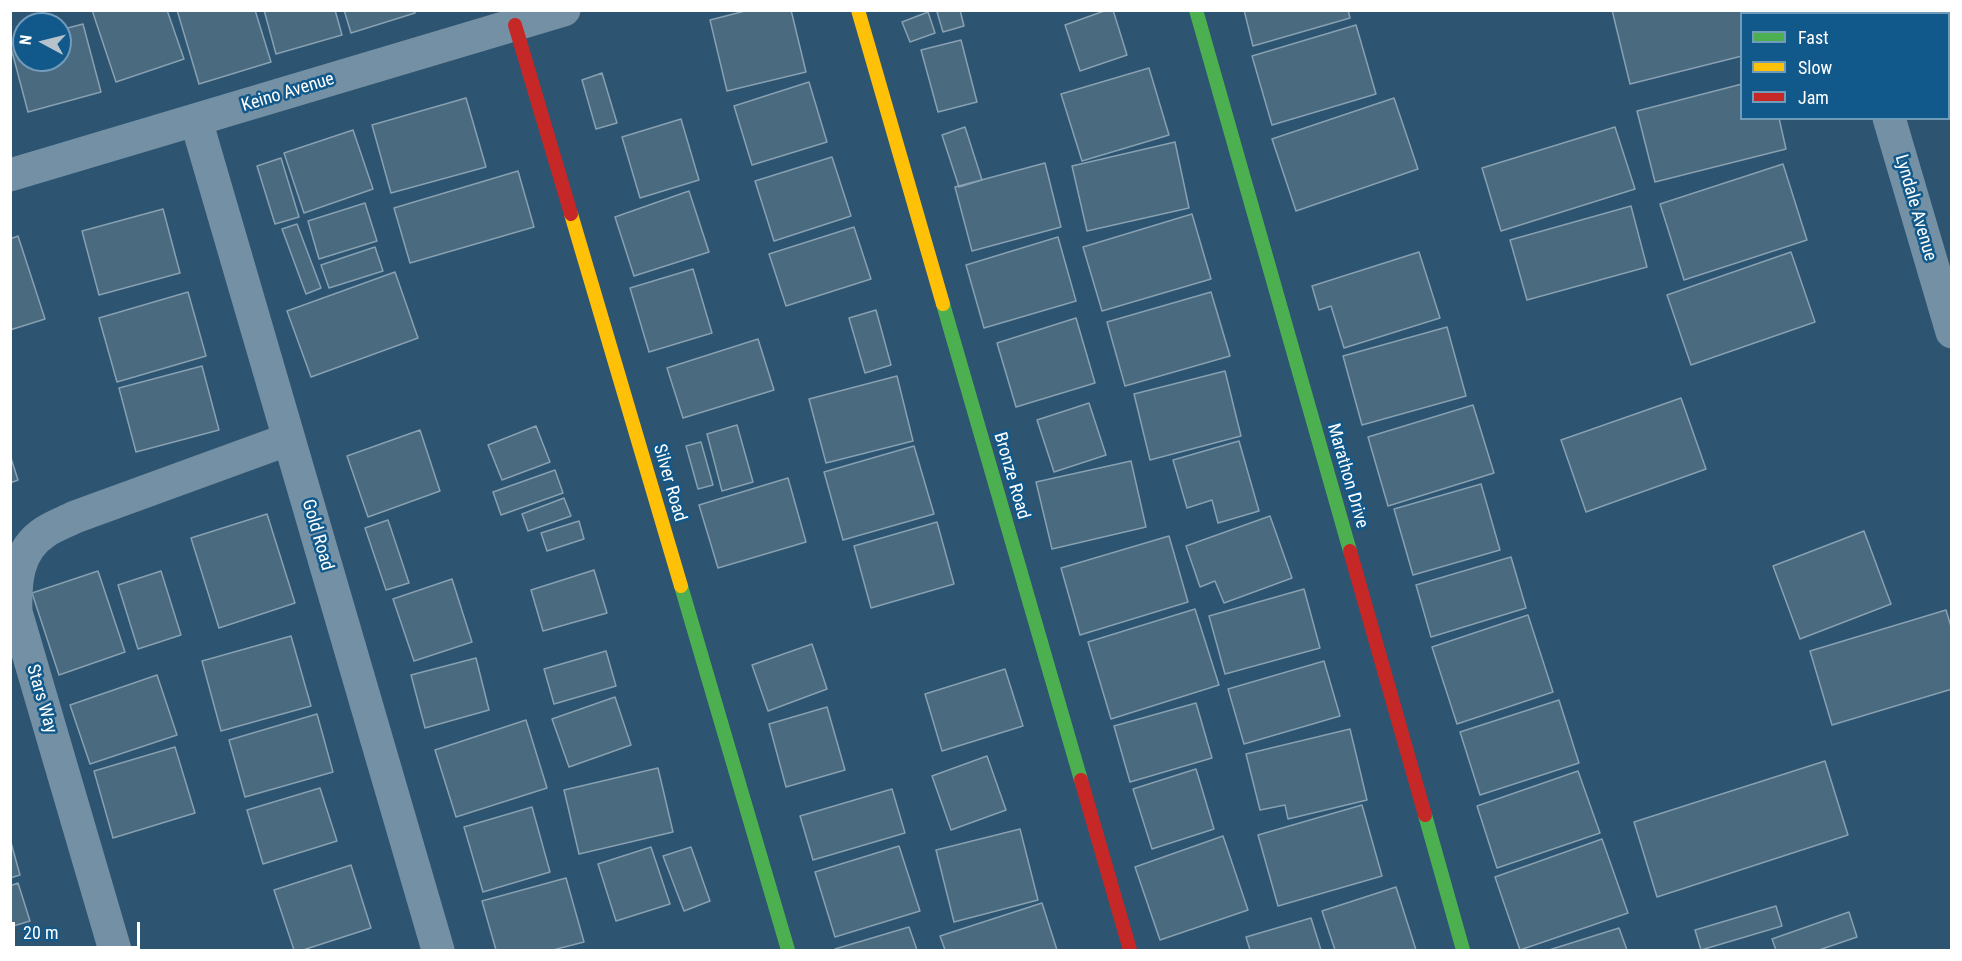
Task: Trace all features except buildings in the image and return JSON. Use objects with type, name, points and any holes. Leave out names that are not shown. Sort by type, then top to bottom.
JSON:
[{"type":"street","name":"Keino Avenue","points":[[10,175],[564,10]]},
{"type":"street","name":"Bronze Road","points":[[858,10],[1130,951]]},
{"type":"street","name":"Marathon Drive","points":[[1196,10],[1463,951]]},
{"type":"street","name":"Silver Road","points":[[515,25],[788,951]]},
{"type":"street","name":"Gold Road","points":[[196,120],[438,951]]},
{"type":"street","name":"Lyndale Avenue","points":[[1890,120],[1952,332]]},
{"type":"street","name":"Stars Way","points":[[115,951],[16,612],[15,586],[20,564],[28,548],[44,532],[75,517],[289,439]]},
{"type":"traffic: fast","points":[[1196,10],[1350,551]]},
{"type":"traffic: fast","points":[[943,304],[1081,780]]},
{"type":"traffic: fast","points":[[681,586],[788,950]]},
{"type":"traffic: fast","points":[[1425,815],[1463,950]]},
{"type":"traffic: slow","points":[[858,10],[943,304]]},
{"type":"traffic: slow","points":[[571,214],[681,586]]},
{"type":"traffic: jam","points":[[515,25],[571,214]]},
{"type":"traffic: jam","points":[[1350,551],[1425,815]]},
{"type":"traffic: jam","points":[[1081,780],[1130,950]]}]
